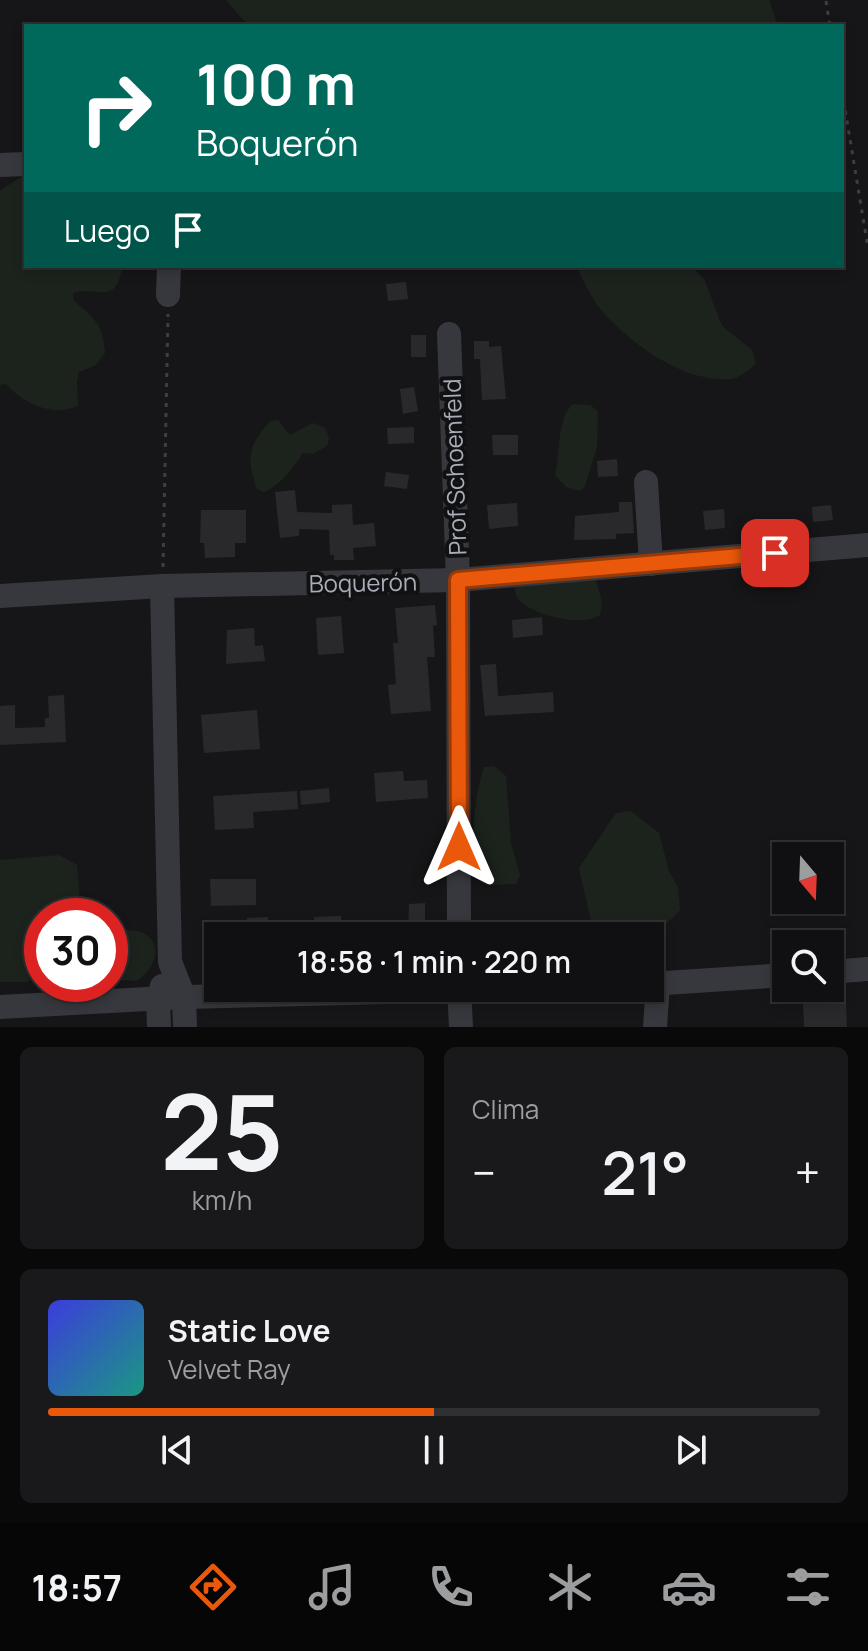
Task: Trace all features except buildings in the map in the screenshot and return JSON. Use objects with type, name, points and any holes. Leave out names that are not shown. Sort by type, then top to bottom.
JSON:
[{"type":"street","points":[[0,165],[24,164]]},
{"type":"street","points":[[168,295],[169,268]]},
{"type":"street","name":"Prof Schoenfeld","points":[[449,334],[458,580],[459,922]]},
{"type":"street","points":[[646,482],[651,564]]},
{"type":"street","name":"Boquerón","points":[[0,596],[162,586],[458,580],[868,545]]},
{"type":"street","points":[[159,1027],[158,999],[170,962],[162,586]]},
{"type":"street","points":[[170,962],[184,997],[185,1027]]},
{"type":"street","points":[[844,971],[868,969]]},
{"type":"street","points":[[664,983],[772,976]]},
{"type":"street","points":[[0,1007],[204,996]]},
{"type":"street","points":[[460,1002],[461,1027]]},
{"type":"street","points":[[654,1002],[655,1027]]},
{"type":"path","points":[[826,1],[830,24]]},
{"type":"path","points":[[844,103],[868,248]]},
{"type":"path","points":[[162,586],[168,295]]},
{"type":"shaded area","points":[[226,0],[769,0],[777,24],[255,24],[244,21]]},
{"type":"shaded area","points":[[24,177],[24,268],[122,268],[115,287],[110,291],[73,293],[74,301],[100,329],[105,353],[96,365],[79,372],[78,406],[68,409],[39,407],[6,384],[0,385],[0,191]]},
{"type":"shaded area","points":[[578,268],[693,268],[704,279],[722,326],[752,350],[756,364],[733,379],[712,379],[676,368],[642,347],[613,323],[588,289]]},
{"type":"shaded area","points":[[573,404],[590,405],[598,411],[597,447],[585,486],[580,491],[566,487],[555,475],[561,428]]},
{"type":"shaded area","points":[[278,420],[290,435],[313,423],[325,428],[329,438],[327,446],[313,454],[303,453],[281,480],[264,492],[257,489],[251,469],[251,453],[257,438],[270,421]]},
{"type":"shaded area","points":[[515,576],[595,577],[602,602],[600,615],[571,620],[537,611],[518,599]]},
{"type":"shaded area","points":[[494,766],[506,776],[511,843],[520,875],[516,884],[486,885],[476,879],[473,837],[477,794],[484,767]]},
{"type":"shaded area","points":[[631,811],[659,833],[669,871],[678,887],[680,910],[664,926],[664,922],[591,921],[579,868],[616,813]]},
{"type":"shaded area","points":[[59,855],[77,865],[80,898],[24,898],[24,982],[0,982],[0,860]]},
{"type":"shaded area","points":[[128,930],[146,934],[155,948],[152,965],[136,981],[128,980]]},
{"type":"route","points":[[459,847],[458,580],[775,553]]}]
